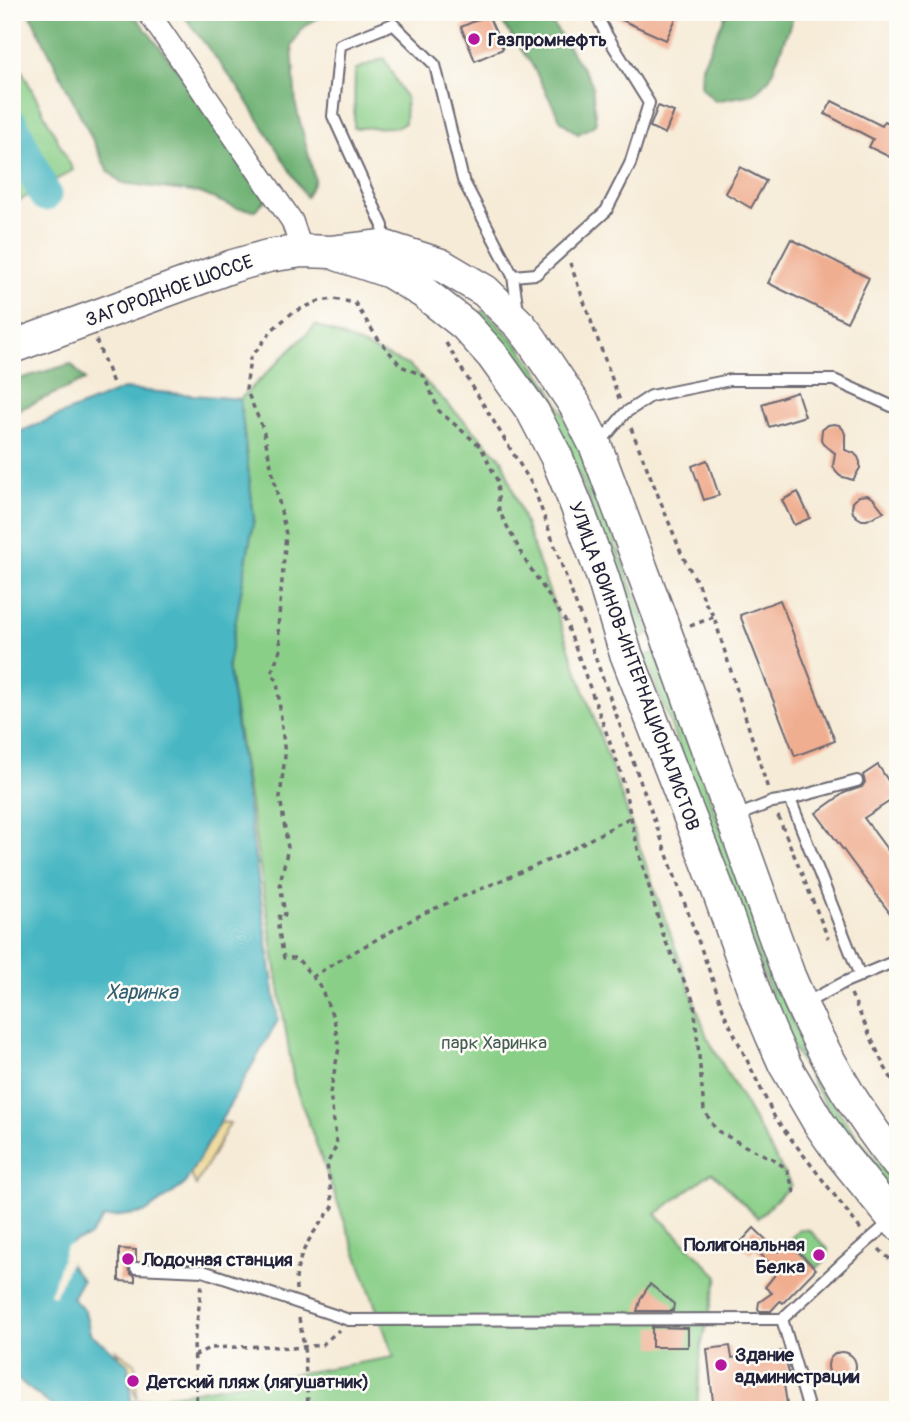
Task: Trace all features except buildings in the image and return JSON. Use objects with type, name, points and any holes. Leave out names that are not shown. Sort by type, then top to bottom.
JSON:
[{"type":"main road","name":"ЗАГОРОДНОЕ ШОССЕ","points":[[12,347],[233,266],[268,256],[316,252],[442,265],[485,291],[520,325],[575,405],[596,447],[647,583]]},
{"type":"main road","name":"УЛИЦА ВОИНОВ-ИНТЕРНАЦИОНАЛИСТОВ","points":[[380,257],[390,272],[423,292],[455,333],[492,355],[533,412],[556,456],[577,507],[603,578],[625,651],[715,882],[759,1004],[785,1065],[840,1153],[896,1219]]},
{"type":"main road","name":"УЛИЦА ВОИНОВ-ИНТЕРНАЦИОНАЛИСТОВ","points":[[647,583],[801,1006],[845,1090],[898,1164]]},
{"type":"street","points":[[148,12],[316,252]]},
{"type":"street","points":[[455,333],[485,291]]},
{"type":"lane","points":[[513,276],[536,274],[606,211],[630,164],[649,103],[595,12]]},
{"type":"lane","points":[[380,257],[383,226],[333,116],[340,45],[393,24],[435,65],[463,180],[513,276],[520,325]]},
{"type":"lane","points":[[596,447],[625,413],[651,396],[730,380],[834,380],[898,409]]},
{"type":"lane","points":[[732,818],[772,802],[857,781]]},
{"type":"lane","points":[[790,799],[860,976]]},
{"type":"lane","points":[[801,1006],[845,982],[898,960]]},
{"type":"lane","points":[[136,1268],[203,1271],[356,1321],[782,1319],[896,1219]]},
{"type":"lane","points":[[782,1319],[809,1408]]},
{"type":"path","points":[[565,248],[625,413],[682,555],[714,618],[772,802],[830,944]]},
{"type":"path","points":[[310,1410],[295,1281],[300,1256],[312,1233],[333,1207],[327,1164],[337,1145],[330,1093],[339,1048],[334,1020],[320,986],[297,958],[284,958],[278,927],[280,913],[285,915],[280,883],[288,848],[280,797],[285,756],[277,680],[271,673],[281,648],[278,628],[286,534],[263,429],[246,389],[250,359],[273,329],[292,313],[319,301],[334,299],[355,303],[376,336],[401,366],[424,376],[439,411],[481,447],[497,480],[499,511],[525,560],[566,622],[621,774],[638,849],[664,937],[694,1002],[704,1110],[716,1130],[787,1169],[796,1198]]},
{"type":"path","points":[[455,333],[533,486],[726,1017],[775,1118],[869,1240],[898,1267]]},
{"type":"path","points":[[95,338],[113,383]]},
{"type":"path","points":[[312,977],[424,913],[561,855],[631,817]]},
{"type":"path","points":[[845,982],[884,1066],[898,1089]]},
{"type":"path","points":[[197,1410],[194,1343],[203,1271]]},
{"type":"path","points":[[194,1356],[209,1348],[292,1348],[322,1345],[338,1330],[356,1321]]},
{"type":"path","points":[[809,1408],[886,1410]]},
{"type":"green space","points":[[29,12],[132,12],[274,192],[255,210],[236,208],[200,193],[122,183],[108,171]]},
{"type":"green space","points":[[181,12],[334,12],[301,29],[292,46],[296,106],[315,180],[306,197],[243,94]]},
{"type":"green space","points":[[495,12],[545,12],[592,83],[596,124],[578,134],[561,121],[532,65]]},
{"type":"green space","points":[[727,12],[795,12],[770,78],[754,94],[715,101],[701,87],[702,66]]},
{"type":"green space","points":[[12,51],[73,170],[12,205]]},
{"type":"green space","points":[[384,58],[406,99],[405,123],[396,127],[354,128],[355,70]]},
{"type":"green space","points":[[482,311],[519,346],[549,386],[577,441],[650,634],[638,639],[581,479],[481,320],[479,315]]},
{"type":"green space","name":"парк Харинка","points":[[316,325],[410,366],[502,459],[707,1037],[791,1185],[758,1218],[712,1172],[656,1214],[718,1276],[701,1347],[697,1410],[120,1410],[131,1402],[394,1357],[294,1083],[228,665],[254,518],[240,399]]},
{"type":"green space","points":[[71,364],[85,380],[12,413],[12,381]]},
{"type":"green space","points":[[656,652],[793,1022],[832,1102],[895,1185],[894,1190],[888,1190],[843,1136],[786,1035],[645,656]]},
{"type":"green space","points":[[799,1229],[809,1230],[828,1249],[827,1259],[817,1268],[789,1241]]},
{"type":"sand","points":[[211,1122],[230,1123],[196,1185],[187,1167]]},
{"type":"sand","name":"Детский пляж (лягушатник)","points":[[116,1350],[135,1363],[137,1398]]},
{"type":"water","name":"Харинка","points":[[123,389],[240,399],[254,518],[228,665],[278,1020],[184,1185],[144,1213],[103,1218],[89,1237],[73,1242],[69,1264],[82,1280],[72,1298],[85,1311],[90,1333],[128,1364],[131,1401],[137,1410],[57,1410],[12,1375],[12,435]]},
{"type":"pier","points":[[90,1238],[89,1241],[76,1244],[55,1296],[50,1294],[66,1246]]},
{"type":"waterway","name":"Харинка","points":[[12,125],[45,195]]},
{"type":"place","name":"Газпромнефть","points":[[474,39]]},
{"type":"place","name":"Полигональная Белка","points":[[819,1255]]},
{"type":"place","name":"Лодочная станция","points":[[128,1259]]},
{"type":"place","name":"Здание администрации","points":[[721,1365]]},
{"type":"place","name":"Детский пляж (лягушатник)","points":[[133,1381]]}]
